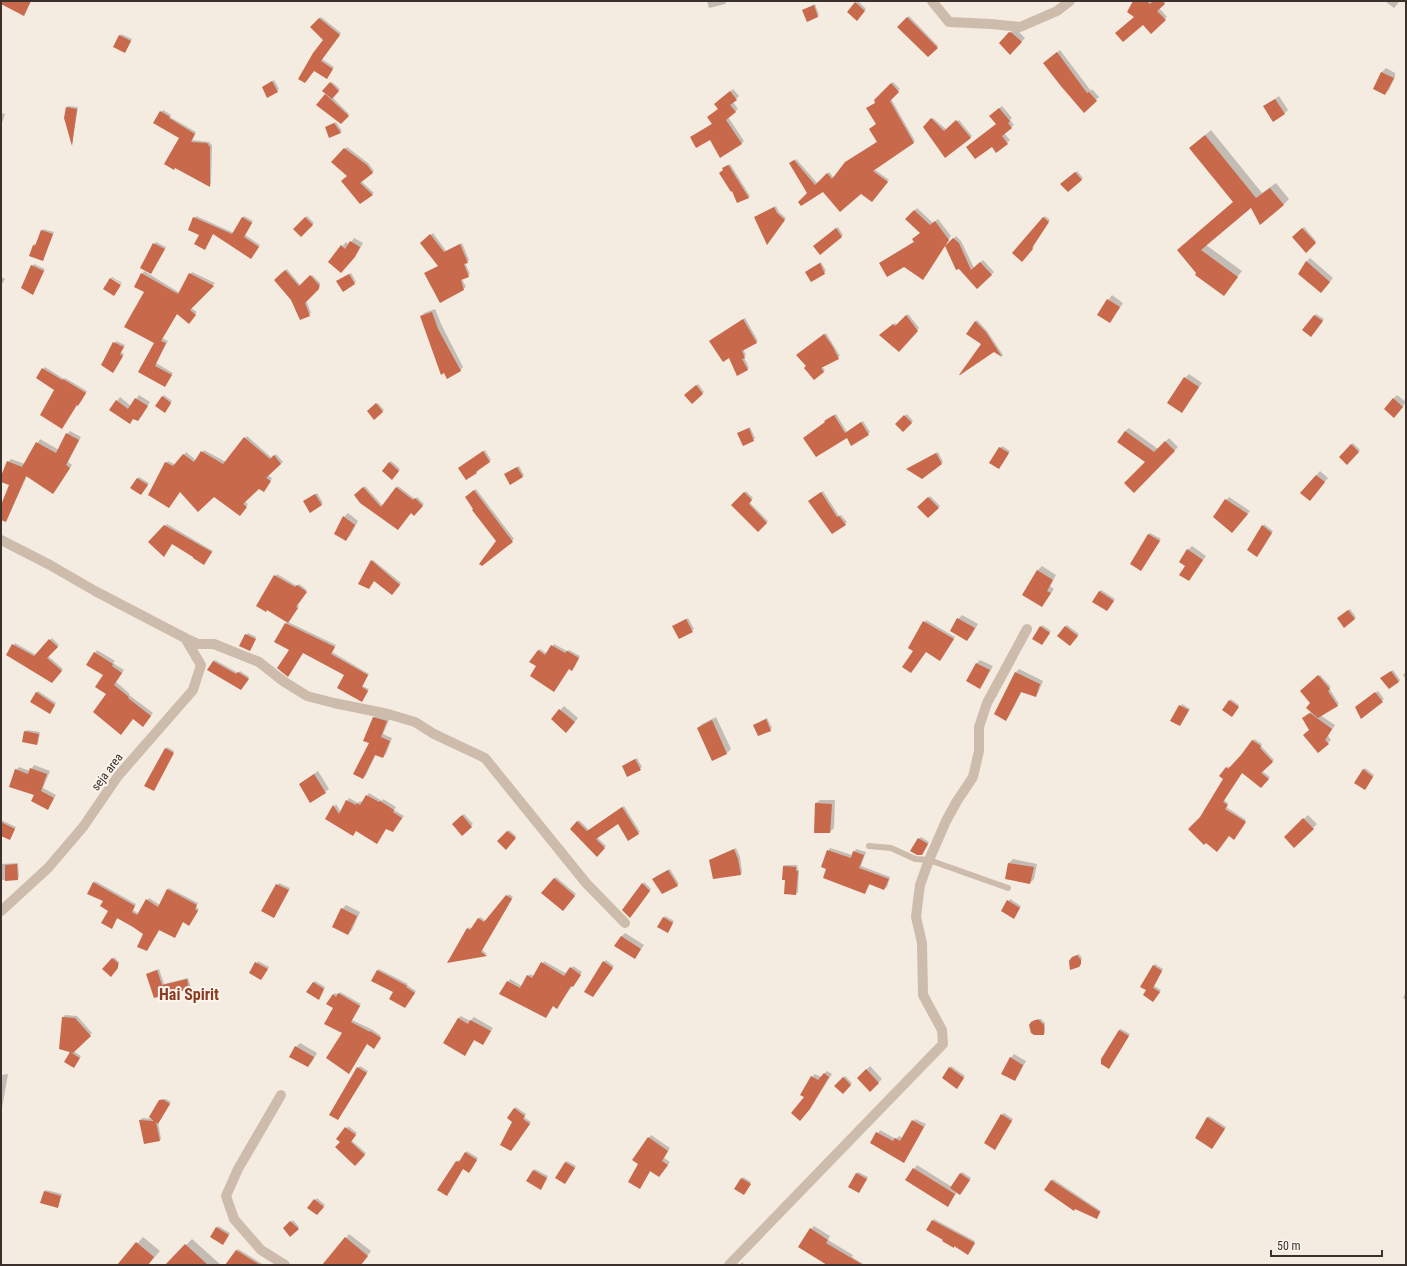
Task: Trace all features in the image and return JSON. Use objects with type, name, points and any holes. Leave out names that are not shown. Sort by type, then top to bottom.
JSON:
[{"type":"street","points":[[932,1],[949,22],[1020,27],[1057,11],[1070,1]]},
{"type":"street","points":[[1,540],[185,638],[198,644],[214,644],[259,662],[283,681],[307,696],[388,714],[415,722],[434,734],[486,758],[586,883],[625,923]]},
{"type":"street","points":[[729,1265],[943,1044],[942,1030],[923,995],[922,943],[916,917],[920,885],[929,860],[957,801],[973,778],[979,751],[980,727],[987,704],[1027,629]]},
{"type":"street","name":"seja area","points":[[1,911],[48,868],[83,827],[118,776],[193,690],[202,665],[185,638]]},
{"type":"street","points":[[281,1095],[238,1169],[226,1196],[234,1219],[256,1245],[261,1250],[285,1265]]},
{"type":"lane","points":[[869,846],[891,848],[915,859],[929,860],[1008,888]]},
{"type":"building","points":[[1,1],[31,1],[24,16],[1,4]]},
{"type":"building","points":[[1133,1],[1147,1],[1150,4],[1153,1],[1162,1],[1165,4],[1157,11],[1166,20],[1151,34],[1143,25],[1123,42],[1115,33],[1134,17],[1127,12]]},
{"type":"building","points":[[855,2],[865,11],[857,21],[847,12]]},
{"type":"building","points":[[814,5],[818,17],[807,22],[802,10]]},
{"type":"building","points":[[907,17],[938,48],[928,57],[897,27]]},
{"type":"building","points":[[319,18],[340,35],[321,61],[333,69],[327,79],[314,71],[305,83],[298,79],[313,53],[323,40],[310,27]]},
{"type":"building","points":[[1009,32],[1022,42],[1010,55],[999,43]]},
{"type":"building","points":[[119,35],[131,41],[125,53],[113,47]]},
{"type":"building","points":[[1057,52],[1087,93],[1089,92],[1097,101],[1084,113],[1043,63]]},
{"type":"building","points":[[1381,72],[1394,78],[1385,95],[1373,89]]},
{"type":"building","points":[[272,81],[278,92],[267,98],[262,87]]},
{"type":"building","points":[[330,82],[339,91],[332,99],[322,91]]},
{"type":"building","points":[[891,83],[899,92],[890,101],[914,143],[873,171],[888,182],[872,202],[861,194],[840,212],[823,192],[801,206],[798,202],[807,193],[789,163],[794,160],[815,185],[827,173],[832,179],[845,162],[877,142],[869,129],[876,124],[866,108],[875,103],[874,100]]},
{"type":"building","points":[[730,91],[737,100],[730,105],[736,112],[726,120],[742,144],[720,158],[710,140],[696,148],[690,137],[712,124],[707,117],[718,109],[714,104]]},
{"type":"building","points":[[325,94],[349,116],[341,124],[316,105]]},
{"type":"building","points":[[1275,99],[1285,114],[1273,122],[1263,106]]},
{"type":"building","points":[[66,107],[77,109],[72,146],[64,118]]},
{"type":"building","points":[[999,108],[1010,121],[1008,123],[1012,128],[1002,136],[1008,144],[996,153],[992,147],[975,159],[966,147],[996,124],[989,116]]},
{"type":"building","points":[[160,111],[195,134],[191,142],[207,143],[210,147],[210,187],[175,168],[174,170],[164,164],[179,138],[153,123]]},
{"type":"building","points":[[931,118],[944,131],[956,120],[971,138],[945,158],[923,127]]},
{"type":"building","points":[[334,123],[341,133],[329,138],[325,127]]},
{"type":"building","points":[[1205,135],[1256,198],[1270,188],[1284,205],[1260,225],[1251,208],[1201,250],[1238,277],[1224,296],[1195,275],[1196,273],[1177,250],[1233,202],[1189,148]]},
{"type":"building","points":[[344,148],[367,165],[373,173],[360,183],[373,195],[360,204],[341,181],[347,176],[331,162]]},
{"type":"building","points":[[728,165],[749,198],[737,203],[732,191],[731,192],[719,173],[723,170],[722,168]]},
{"type":"building","points":[[1075,172],[1082,180],[1068,192],[1060,184]]},
{"type":"building","points":[[774,207],[777,213],[785,220],[767,245],[754,217]]},
{"type":"building","points":[[914,210],[930,225],[935,221],[949,240],[923,280],[904,267],[887,277],[879,263],[914,242],[912,239],[920,233],[905,219]]},
{"type":"building","points":[[193,217],[232,234],[242,217],[252,223],[244,237],[259,247],[251,259],[213,234],[205,250],[194,244],[199,235],[188,230]]},
{"type":"building","points":[[305,217],[313,225],[301,237],[293,229]]},
{"type":"building","points":[[1043,217],[1049,222],[1032,248],[1033,249],[1022,262],[1012,253]]},
{"type":"building","points":[[836,228],[842,237],[820,255],[813,246]]},
{"type":"building","points":[[1302,228],[1316,243],[1306,253],[1292,237]]},
{"type":"building","points":[[41,230],[53,234],[43,261],[29,256],[33,245],[35,246]]},
{"type":"building","points":[[430,234],[444,252],[460,244],[468,263],[464,264],[469,277],[461,280],[464,290],[440,303],[424,273],[438,266],[420,243]]},
{"type":"building","points":[[953,238],[959,243],[971,270],[980,262],[992,275],[977,289],[959,269],[956,270],[945,246]]},
{"type":"building","points":[[350,241],[360,247],[355,257],[341,273],[328,262],[341,245],[345,249]]},
{"type":"building","points":[[153,243],[165,249],[151,274],[140,268]]},
{"type":"building","points":[[1306,261],[1330,282],[1321,293],[1298,274]]},
{"type":"building","points":[[820,263],[825,274],[811,282],[805,272]]},
{"type":"building","points":[[31,265],[44,271],[33,295],[21,288]]},
{"type":"building","points":[[285,270],[299,286],[310,275],[319,285],[319,289],[305,303],[310,316],[300,320],[291,300],[274,280]]},
{"type":"building","points":[[141,273],[178,294],[189,273],[214,286],[190,310],[196,315],[189,324],[177,314],[161,341],[166,343],[155,366],[172,375],[165,387],[138,372],[154,343],[124,327],[144,292],[134,287]]},
{"type":"building","points":[[349,274],[355,284],[343,292],[336,281]]},
{"type":"building","points":[[110,278],[121,285],[114,296],[103,289]]},
{"type":"building","points":[[1107,299],[1120,307],[1110,323],[1097,315]]},
{"type":"building","points":[[432,312],[438,329],[461,371],[447,379],[444,373],[441,375],[420,316]]},
{"type":"building","points":[[906,315],[918,331],[899,352],[879,335],[893,324],[895,326]]},
{"type":"building","points":[[1314,315],[1323,321],[1311,337],[1302,330]]},
{"type":"building","points":[[743,319],[757,343],[742,351],[745,358],[742,359],[748,370],[737,376],[729,358],[723,362],[709,341]]},
{"type":"building","points":[[975,321],[986,332],[1002,357],[994,352],[959,375],[981,344],[966,334]]},
{"type":"building","points":[[824,334],[839,359],[821,368],[824,372],[814,380],[804,368],[806,366],[796,355]]},
{"type":"building","points":[[113,342],[124,347],[120,354],[123,356],[113,373],[101,365]]},
{"type":"building","points":[[42,368],[86,393],[62,429],[40,415],[54,390],[36,378]]},
{"type":"building","points":[[1184,377],[1199,387],[1182,413],[1167,403]]},
{"type":"building","points":[[696,385],[703,394],[692,404],[684,395]]},
{"type":"building","points":[[162,396],[171,403],[165,413],[155,406]]},
{"type":"building","points":[[135,398],[148,406],[138,421],[133,419],[130,424],[109,410],[116,400],[128,409]]},
{"type":"building","points":[[1393,398],[1403,407],[1394,418],[1384,409]]},
{"type":"building","points":[[376,403],[383,412],[374,420],[367,411]]},
{"type":"building","points":[[834,415],[845,433],[861,422],[869,435],[851,446],[847,438],[816,457],[803,438]]},
{"type":"building","points":[[904,415],[912,423],[903,432],[895,424]]},
{"type":"building","points":[[749,428],[754,441],[743,446],[737,433]]},
{"type":"building","points":[[1125,431],[1154,452],[1165,441],[1175,451],[1134,493],[1124,483],[1145,462],[1117,442]]},
{"type":"building","points":[[66,433],[79,440],[66,465],[70,468],[53,494],[26,476],[6,522],[1,520],[1,505],[9,485],[1,482],[1,476],[7,461],[22,467],[36,442],[56,453]]},
{"type":"building","points":[[244,437],[270,459],[274,455],[281,464],[266,478],[271,481],[264,492],[259,489],[243,504],[247,507],[240,516],[214,497],[198,512],[180,492],[169,508],[148,495],[165,462],[173,466],[183,454],[194,462],[201,451],[223,464]]},
{"type":"building","points":[[1351,444],[1359,452],[1347,465],[1339,457]]},
{"type":"building","points":[[999,447],[1009,453],[999,469],[989,463]]},
{"type":"building","points":[[483,451],[490,462],[466,480],[458,468]]},
{"type":"building","points":[[936,453],[942,464],[922,479],[906,469]]},
{"type":"building","points":[[389,462],[399,471],[392,480],[382,471]]},
{"type":"building","points":[[517,467],[523,477],[510,485],[504,474]]},
{"type":"building","points":[[1316,475],[1325,482],[1310,501],[1300,493]]},
{"type":"building","points":[[137,478],[148,485],[141,495],[130,488]]},
{"type":"building","points":[[363,487],[381,507],[396,487],[413,500],[415,498],[423,506],[414,516],[411,513],[398,530],[360,503],[354,495]]},
{"type":"building","points":[[474,490],[513,542],[482,566],[479,564],[496,541],[472,510],[473,509],[465,497]]},
{"type":"building","points":[[744,492],[752,500],[749,504],[767,523],[758,532],[731,505]]},
{"type":"building","points":[[821,492],[837,517],[839,516],[846,525],[832,534],[808,501]]},
{"type":"building","points":[[315,494],[322,505],[310,513],[303,501]]},
{"type":"building","points":[[928,497],[939,508],[928,518],[917,507]]},
{"type":"building","points":[[1225,499],[1248,514],[1232,533],[1213,517]]},
{"type":"building","points":[[343,516],[355,525],[346,541],[334,534]]},
{"type":"building","points":[[164,525],[212,552],[204,565],[172,544],[164,557],[148,542]]},
{"type":"building","points":[[1262,525],[1272,533],[1257,557],[1247,550]]},
{"type":"building","points":[[1148,534],[1160,541],[1141,571],[1130,564]]},
{"type":"building","points":[[1187,549],[1203,560],[1189,581],[1179,575],[1185,566],[1179,562]]},
{"type":"building","points":[[371,560],[400,585],[392,595],[374,581],[369,589],[358,584]]},
{"type":"building","points":[[1037,570],[1053,580],[1047,591],[1051,593],[1042,607],[1022,595]]},
{"type":"building","points":[[274,575],[295,587],[297,585],[307,592],[296,607],[298,608],[288,623],[267,610],[266,612],[256,606]]},
{"type":"building","points":[[1099,591],[1114,601],[1107,611],[1092,602]]},
{"type":"building","points":[[1348,610],[1355,619],[1344,628],[1337,618]]},
{"type":"building","points":[[957,618],[975,628],[967,641],[950,631]]},
{"type":"building","points":[[686,619],[693,632],[679,639],[672,626]]},
{"type":"building","points":[[923,621],[954,639],[940,661],[926,652],[911,673],[902,667],[913,651],[908,648]]},
{"type":"building","points":[[285,623],[335,647],[331,654],[368,675],[362,687],[368,691],[362,702],[337,688],[344,675],[303,653],[288,677],[277,668],[289,650],[274,642]]},
{"type":"building","points":[[1040,626],[1050,633],[1042,645],[1032,639]]},
{"type":"building","points":[[1065,626],[1078,636],[1070,646],[1057,636]]},
{"type":"building","points":[[245,634],[256,639],[250,651],[239,646]]},
{"type":"building","points":[[49,639],[58,647],[47,658],[62,671],[52,683],[6,655],[12,644],[34,656]]},
{"type":"building","points":[[551,645],[565,653],[567,651],[579,658],[572,671],[569,669],[554,692],[530,676],[536,666],[529,662],[538,650],[545,655]]},
{"type":"building","points":[[94,652],[113,664],[112,666],[122,673],[114,685],[151,716],[143,727],[133,719],[121,735],[93,712],[106,694],[95,687],[103,675],[86,665]]},
{"type":"building","points":[[213,661],[236,674],[238,672],[249,679],[241,690],[207,670]]},
{"type":"building","points":[[976,663],[990,670],[980,689],[966,681]]},
{"type":"building","points":[[1391,671],[1399,682],[1389,689],[1380,678]]},
{"type":"building","points":[[1015,672],[1040,684],[1036,697],[1021,692],[1006,721],[994,714]]},
{"type":"building","points":[[1318,675],[1330,689],[1328,691],[1338,706],[1318,718],[1306,708],[1310,703],[1300,691]]},
{"type":"building","points":[[36,692],[55,705],[50,714],[30,702]]},
{"type":"building","points":[[1375,692],[1383,702],[1361,719],[1355,707]]},
{"type":"building","points":[[1229,700],[1239,707],[1232,717],[1222,710]]},
{"type":"building","points":[[1179,705],[1189,710],[1180,726],[1170,721]]},
{"type":"building","points":[[559,709],[575,722],[566,733],[551,719]]},
{"type":"building","points":[[1310,713],[1332,729],[1325,740],[1329,744],[1318,753],[1303,735],[1309,730],[1302,718]]},
{"type":"building","points":[[373,717],[387,721],[381,737],[390,741],[383,758],[375,755],[363,779],[353,774],[369,743],[363,741]]},
{"type":"building","points":[[766,719],[771,731],[758,736],[753,725]]},
{"type":"building","points":[[712,720],[727,754],[712,761],[697,728]]},
{"type":"building","points":[[24,731],[39,734],[37,745],[22,742]]},
{"type":"building","points":[[1252,740],[1261,746],[1260,748],[1273,762],[1261,773],[1269,779],[1261,788],[1242,773],[1223,802],[1228,805],[1225,809],[1246,822],[1234,840],[1229,836],[1217,852],[1206,843],[1204,845],[1188,829],[1200,817],[1223,779],[1219,776],[1226,767],[1228,769],[1241,755]]},
{"type":"building","points":[[165,748],[174,753],[154,791],[144,786]]},
{"type":"building","points":[[635,759],[641,770],[627,777],[622,766]]},
{"type":"building","points":[[30,768],[47,774],[41,791],[54,798],[48,810],[31,801],[34,795],[9,787],[15,769],[28,774]]},
{"type":"building","points":[[1363,769],[1373,777],[1365,790],[1354,783]]},
{"type":"building","points":[[314,774],[326,793],[310,803],[299,784]]},
{"type":"building","points":[[366,795],[379,802],[380,801],[394,810],[393,812],[402,818],[393,832],[386,829],[377,844],[356,831],[353,836],[325,819],[333,805],[339,814],[346,800],[356,805],[357,803],[360,805]]},
{"type":"building","points":[[815,803],[832,804],[830,833],[814,833]]},
{"type":"building","points":[[622,807],[639,834],[628,841],[618,824],[596,839],[605,848],[597,857],[570,829],[577,821],[587,831]]},
{"type":"building","points":[[462,815],[472,827],[462,836],[452,824]]},
{"type":"building","points":[[1303,818],[1314,829],[1294,848],[1284,837]]},
{"type":"building","points":[[1,822],[15,829],[10,840],[1,836]]},
{"type":"building","points":[[507,831],[516,838],[506,850],[497,841]]},
{"type":"building","points":[[918,838],[928,844],[922,855],[917,855],[910,851]]},
{"type":"building","points":[[734,849],[738,859],[741,875],[713,879],[709,860]]},
{"type":"building","points":[[827,850],[851,858],[853,851],[864,855],[859,868],[889,879],[884,890],[869,884],[865,894],[823,878],[826,869],[821,867]]},
{"type":"building","points":[[1008,863],[1034,867],[1030,884],[1005,879]]},
{"type":"building","points":[[17,864],[18,880],[5,881],[5,865]]},
{"type":"building","points":[[783,866],[796,867],[796,871],[798,871],[796,895],[784,894],[785,880],[782,880]]},
{"type":"building","points":[[668,870],[678,886],[662,894],[652,879]]},
{"type":"building","points":[[554,878],[575,896],[563,911],[541,893]]},
{"type":"building","points":[[93,882],[135,906],[132,912],[137,915],[146,899],[158,907],[167,889],[197,905],[195,909],[198,911],[189,926],[183,922],[175,938],[159,930],[147,951],[137,947],[143,934],[133,927],[117,918],[112,929],[101,923],[108,911],[100,906],[103,901],[87,894]]},
{"type":"building","points":[[642,883],[650,891],[630,918],[622,910]]},
{"type":"building","points":[[276,884],[289,890],[274,918],[261,911]]},
{"type":"building","points":[[506,895],[512,899],[481,952],[487,956],[447,963],[467,928],[470,930],[478,918],[484,922]]},
{"type":"building","points":[[1007,900],[1020,908],[1014,919],[1001,911]]},
{"type":"building","points":[[341,908],[357,916],[348,935],[332,927]]},
{"type":"building","points":[[663,917],[673,923],[668,933],[657,927]]},
{"type":"building","points":[[621,936],[641,949],[635,959],[614,946]]},
{"type":"building","points":[[1077,955],[1081,960],[1081,964],[1079,967],[1070,970],[1069,961],[1072,957]]},
{"type":"building","points":[[112,958],[118,963],[118,968],[111,977],[102,969]]},
{"type":"building","points":[[603,961],[613,968],[593,997],[584,992]]},
{"type":"building","points":[[255,962],[268,969],[261,980],[249,973]]},
{"type":"building","points":[[541,962],[564,976],[570,967],[581,975],[573,987],[571,986],[557,1009],[553,1006],[546,1018],[499,994],[507,981],[520,988],[527,975],[532,978]]},
{"type":"building","points":[[1153,965],[1162,971],[1153,988],[1160,992],[1153,1002],[1143,995],[1146,990],[1140,987]]},
{"type":"building","points":[[157,970],[162,985],[187,979],[189,989],[154,998],[146,974]]},
{"type":"building","points":[[377,970],[407,986],[406,987],[415,993],[405,1008],[389,999],[393,992],[371,981]]},
{"type":"building","points":[[313,982],[324,989],[319,1000],[306,992]]},
{"type":"building","points":[[338,993],[360,1006],[351,1022],[381,1038],[374,1049],[367,1044],[349,1074],[326,1058],[342,1033],[324,1024],[333,1008],[326,1004],[333,994],[336,997]]},
{"type":"building","points":[[62,1017],[75,1018],[91,1036],[73,1053],[59,1049]]},
{"type":"building","points":[[458,1018],[468,1024],[470,1020],[491,1031],[483,1045],[474,1040],[465,1056],[443,1043]]},
{"type":"building","points":[[1035,1020],[1039,1020],[1044,1025],[1044,1035],[1034,1035],[1031,1033],[1029,1025]]},
{"type":"building","points":[[1119,1030],[1129,1036],[1109,1069],[1101,1064],[1101,1059]]},
{"type":"building","points":[[295,1046],[314,1057],[308,1067],[289,1057]]},
{"type":"building","points":[[70,1052],[80,1058],[74,1068],[64,1062]]},
{"type":"building","points":[[1010,1057],[1023,1065],[1015,1081],[1001,1074]]},
{"type":"building","points":[[357,1067],[367,1073],[338,1120],[329,1115]]},
{"type":"building","points":[[949,1067],[964,1078],[957,1089],[942,1078]]},
{"type":"building","points":[[866,1069],[879,1083],[870,1092],[857,1078]]},
{"type":"building","points":[[824,1073],[829,1077],[810,1109],[800,1121],[791,1113],[804,1097],[800,1095],[811,1076],[818,1080]]},
{"type":"building","points":[[843,1077],[851,1085],[843,1094],[834,1086]]},
{"type":"building","points":[[159,1100],[164,1100],[170,1104],[158,1124],[156,1122],[160,1141],[144,1144],[139,1120],[154,1121],[149,1117]]},
{"type":"building","points":[[514,1108],[525,1116],[523,1119],[530,1124],[511,1151],[500,1145],[512,1122],[507,1118]]},
{"type":"building","points":[[1001,1114],[1012,1121],[995,1150],[984,1143]]},
{"type":"building","points":[[1207,1117],[1225,1129],[1212,1149],[1195,1138]]},
{"type":"building","points":[[912,1120],[924,1127],[904,1163],[870,1143],[876,1132],[893,1141],[895,1138],[900,1141]]},
{"type":"building","points":[[345,1127],[356,1135],[351,1142],[365,1155],[355,1166],[335,1147],[340,1142],[336,1139]]},
{"type":"building","points":[[648,1137],[668,1151],[662,1161],[668,1165],[659,1177],[650,1171],[640,1189],[628,1182],[638,1164],[632,1160]]},
{"type":"building","points":[[465,1152],[477,1160],[469,1173],[463,1169],[447,1196],[437,1190],[456,1161],[459,1162]]},
{"type":"building","points":[[565,1162],[575,1168],[565,1184],[555,1178]]},
{"type":"building","points":[[913,1168],[955,1194],[948,1207],[905,1180]]},
{"type":"building","points":[[533,1170],[547,1178],[541,1190],[526,1181]]},
{"type":"building","points":[[856,1173],[867,1179],[859,1193],[848,1187]]},
{"type":"building","points":[[960,1173],[970,1180],[960,1195],[950,1188]]},
{"type":"building","points":[[741,1178],[751,1184],[744,1195],[734,1189]]},
{"type":"building","points":[[1051,1180],[1100,1212],[1097,1219],[1075,1209],[1074,1211],[1044,1190]]},
{"type":"building","points":[[44,1191],[61,1196],[58,1208],[40,1203]]},
{"type":"building","points":[[314,1199],[324,1207],[317,1215],[307,1208]]},
{"type":"building","points":[[932,1220],[975,1243],[968,1255],[954,1246],[954,1248],[942,1241],[943,1240],[926,1230]]},
{"type":"building","points":[[290,1221],[299,1229],[290,1237],[283,1228]]},
{"type":"building","points":[[216,1227],[229,1235],[223,1245],[210,1237]]},
{"type":"building","points":[[810,1228],[828,1240],[826,1243],[863,1265],[827,1265],[798,1247]]},
{"type":"building","points":[[345,1237],[368,1256],[361,1265],[322,1265]]},
{"type":"building","points":[[136,1242],[154,1257],[148,1265],[117,1265]]},
{"type":"building","points":[[185,1244],[208,1265],[165,1265]]},
{"type":"building","points":[[236,1250],[260,1265],[225,1265]]},
{"type":"district","name":"Hai Spirit","points":[[189,994]]}]
